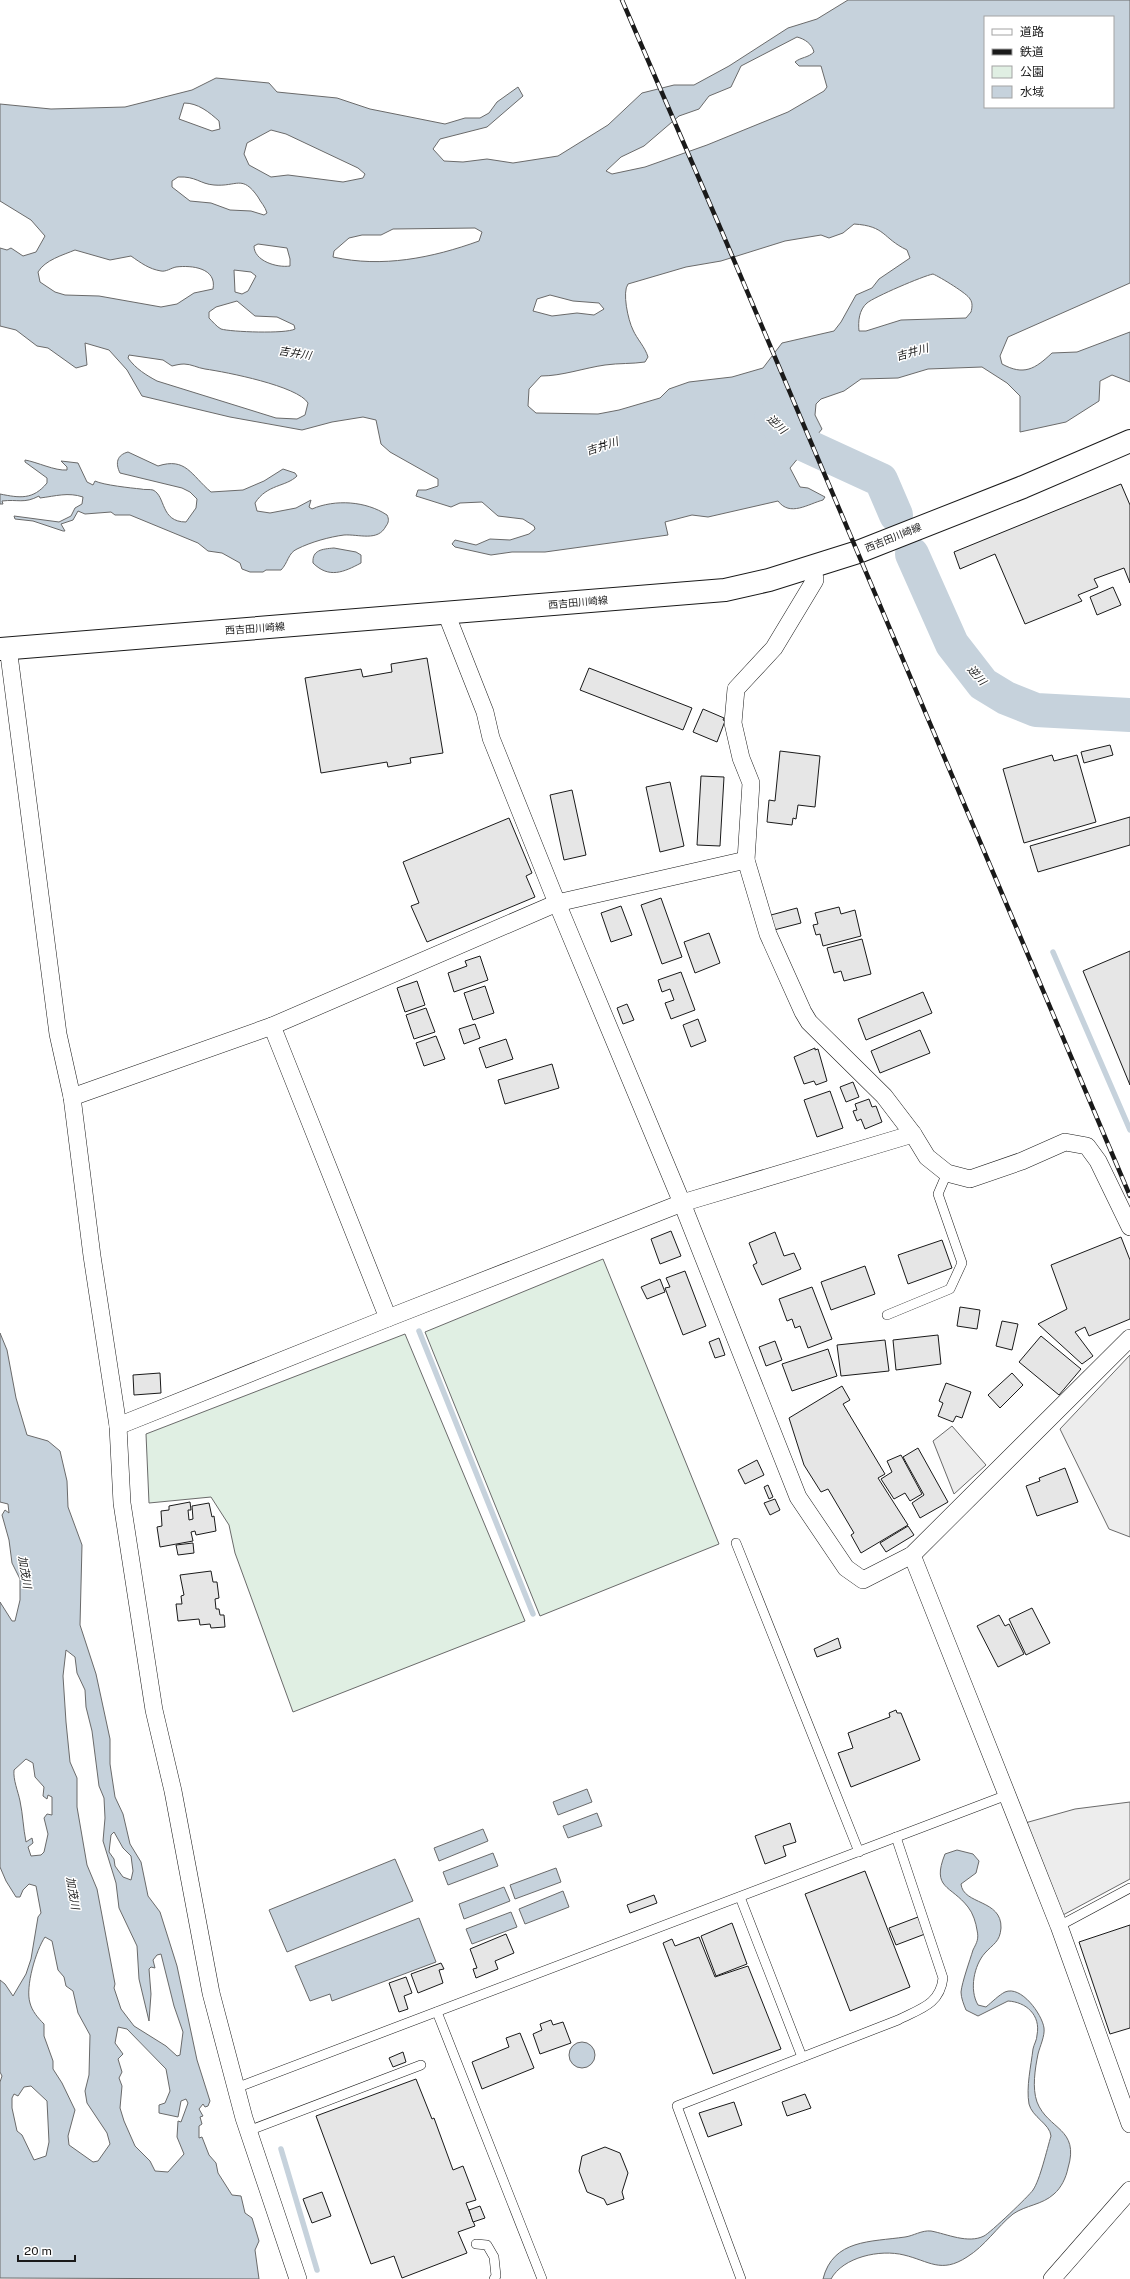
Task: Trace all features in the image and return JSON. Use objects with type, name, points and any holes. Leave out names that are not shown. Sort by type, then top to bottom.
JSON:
[{"type":"main road","name":"西吉田川崎線","points":[[4,648],[725,590],[769,580],[858,552],[933,520],[1023,487],[1130,441]]},
{"type":"street","points":[[813,567],[815,580],[774,648],[736,689],[733,723],[741,758],[751,783],[746,860],[768,934],[809,1022],[884,1096],[913,1134],[927,1157],[946,1173],[970,1179],[1022,1161],[1065,1142],[1087,1146],[1098,1161],[1130,1227]]},
{"type":"street","points":[[446,613],[485,712],[490,738],[557,904],[682,1203],[798,1497],[846,1568],[863,1580],[912,1555],[1130,1338]]},
{"type":"street","points":[[4,648],[58,1034],[72,1098],[92,1256],[118,1426],[122,1503],[154,1710],[173,1792],[211,1993],[248,2131],[298,2279]]},
{"type":"street","points":[[72,1098],[272,1026],[557,904],[746,860]]},
{"type":"street","points":[[272,1026],[388,1318]]},
{"type":"street","points":[[118,1426],[682,1203],[913,1134]]},
{"type":"street","points":[[912,1555],[1059,1926],[1130,2124]]},
{"type":"street","points":[[1052,2279],[1130,2190]]},
{"type":"lane","points":[[887,1315],[950,1289],[962,1263],[938,1194],[946,1173]]},
{"type":"lane","points":[[736,1543],[859,1852]]},
{"type":"lane","points":[[236,2088],[1007,1795]]},
{"type":"lane","points":[[741,2279],[677,2106],[898,2020],[932,2003],[942,1990],[944,1978],[896,1837]]},
{"type":"lane","points":[[1059,1926],[1130,1888]]},
{"type":"lane","points":[[740,1897],[802,2057]]},
{"type":"lane","points":[[437,2012],[542,2279]]},
{"type":"lane","points":[[248,2131],[421,2065]]},
{"type":"lane","points":[[476,2244],[487,2245],[494,2257],[496,2276],[494,2279]]},
{"type":"green space","points":[[603,1259],[719,1544],[540,1616],[425,1332]]},
{"type":"green space","points":[[405,1334],[525,1621],[293,1712],[235,1553],[229,1525],[211,1497],[149,1503],[146,1434]]},
{"type":"shaded area","points":[[1130,1355],[1130,1537],[1109,1529],[1060,1429]]},
{"type":"shaded area","points":[[952,1426],[986,1465],[954,1494],[933,1441]]},
{"type":"shaded area","points":[[1130,1802],[1130,1879],[1063,1915],[1025,1823],[1075,1809]]},
{"type":"water","name":"吉井川","points":[[848,0],[1130,0],[1130,283],[1008,337],[1000,356],[1002,364],[1010,368],[1017,370],[1029,369],[1035,367],[1052,353],[1077,352],[1130,332],[1130,382],[1112,375],[1100,381],[1099,401],[1066,422],[1020,432],[1020,396],[1007,383],[982,367],[928,369],[898,378],[861,379],[844,391],[821,399],[816,404],[815,415],[822,429],[790,468],[800,487],[808,488],[825,497],[823,500],[794,509],[783,506],[778,501],[708,517],[692,515],[665,522],[668,535],[545,552],[512,552],[491,555],[455,547],[452,544],[455,540],[476,545],[490,539],[510,540],[529,534],[535,529],[534,526],[523,519],[498,516],[482,502],[460,503],[451,507],[416,496],[418,490],[426,490],[438,486],[438,479],[390,452],[381,444],[376,420],[363,417],[332,422],[302,430],[230,417],[142,396],[127,370],[109,350],[85,343],[87,365],[76,368],[48,348],[37,346],[16,330],[0,326],[0,248],[7,250],[11,248],[23,256],[36,252],[45,236],[31,220],[0,201],[0,104],[51,109],[125,107],[192,90],[216,78],[269,83],[277,92],[337,98],[370,109],[445,124],[465,118],[480,118],[489,113],[497,102],[518,87],[523,96],[487,127],[440,139],[433,149],[444,161],[463,162],[487,159],[513,163],[558,156],[608,125],[642,93],[674,85],[694,85],[729,66],[788,28],[817,19]],"holes":[[[797,37],[808,42],[814,52],[795,62],[799,66],[821,66],[827,87],[824,91],[788,112],[707,145],[645,167],[612,174],[606,171],[621,157],[644,146],[679,116],[699,109],[709,96],[731,87],[741,66]],[[184,103],[189,103],[199,106],[219,121],[220,129],[212,131],[179,119]],[[271,130],[286,134],[358,168],[365,174],[363,178],[343,182],[288,175],[271,177],[249,165],[244,154],[247,143]],[[178,177],[194,179],[214,185],[243,184],[248,186],[258,197],[267,213],[264,215],[251,211],[230,210],[211,203],[190,201],[172,187],[172,181]],[[854,224],[864,225],[878,230],[899,246],[907,250],[910,258],[879,279],[872,288],[856,295],[841,322],[834,331],[782,343],[763,368],[732,377],[689,382],[669,389],[660,398],[619,410],[598,414],[536,413],[528,406],[529,389],[541,376],[557,375],[605,365],[645,362],[648,357],[629,320],[626,299],[626,288],[628,284],[686,267],[721,261],[785,241],[821,235],[829,238],[843,233]],[[475,228],[482,232],[479,241],[443,252],[407,260],[370,262],[333,257],[334,251],[349,238],[362,235],[381,235],[393,229]],[[258,244],[287,248],[290,266],[273,265],[258,256],[254,246]],[[75,250],[110,260],[131,256],[149,267],[161,271],[176,267],[202,269],[211,276],[213,289],[194,293],[177,304],[161,307],[99,296],[65,295],[55,292],[40,282],[38,272],[45,264]],[[234,270],[251,272],[256,276],[248,291],[242,294],[235,292]],[[933,274],[941,278],[968,297],[971,301],[972,307],[971,312],[966,318],[901,320],[866,331],[859,331],[860,316],[862,309],[867,303],[910,282]],[[550,295],[573,301],[599,303],[604,309],[594,315],[577,313],[552,316],[533,311],[537,299]],[[237,301],[255,316],[277,317],[294,325],[295,329],[281,332],[246,332],[221,329],[209,318],[209,312],[216,307]],[[129,355],[163,360],[172,366],[187,364],[229,373],[277,386],[302,397],[308,403],[305,415],[297,419],[276,418],[157,381],[138,369],[128,358]]]},
{"type":"water","points":[[128,452],[158,466],[175,464],[182,466],[188,469],[211,492],[243,490],[264,481],[283,469],[295,473],[297,476],[293,480],[265,492],[255,503],[257,511],[270,513],[296,508],[311,500],[309,507],[312,509],[330,504],[350,503],[360,504],[379,510],[387,515],[388,522],[383,531],[373,536],[344,535],[320,540],[302,546],[292,553],[281,570],[250,572],[242,569],[240,563],[222,553],[208,551],[198,543],[130,515],[115,515],[111,512],[85,514],[78,511],[73,520],[61,524],[65,531],[33,521],[15,519],[14,516],[59,522],[71,516],[75,508],[82,504],[83,497],[57,495],[40,498],[39,496],[25,501],[2,501],[3,504],[0,504],[0,494],[20,497],[31,495],[42,489],[47,483],[47,478],[25,462],[25,460],[57,469],[67,470],[67,467],[61,461],[78,463],[87,482],[93,485],[95,481],[104,484],[153,490],[157,493],[172,518],[178,521],[186,522],[196,508],[197,499],[190,492],[182,488],[120,473],[117,463],[119,457]]},
{"type":"water","points":[[334,548],[356,552],[361,555],[361,563],[343,571],[331,572],[319,568],[313,563],[314,555],[316,553],[322,550]]},
{"type":"water","name":"加茂川","points":[[0,1333],[7,1350],[16,1398],[27,1435],[48,1441],[60,1451],[67,1481],[68,1507],[82,1545],[80,1625],[96,1674],[110,1739],[110,1764],[115,1797],[123,1814],[130,1844],[141,1862],[148,1896],[160,1912],[177,1966],[197,2060],[210,2101],[208,2106],[205,2107],[203,2104],[199,2109],[203,2116],[200,2117],[202,2124],[199,2126],[199,2138],[202,2137],[209,2155],[216,2163],[218,2173],[232,2195],[241,2196],[245,2213],[252,2218],[259,2241],[255,2250],[259,2279],[0,2278],[0,2082],[2,2076],[0,2072],[0,1980],[5,1984],[13,1996],[26,1974],[31,1959],[38,1917],[41,1913],[36,1886],[29,1884],[23,1890],[20,1897],[16,1897],[6,1881],[0,1867],[0,1602],[12,1621],[15,1621],[20,1600],[20,1579],[12,1563],[9,1540],[2,1515],[5,1510],[9,1513],[8,1504],[0,1502]],"holes":[[[66,1650],[75,1657],[77,1673],[85,1690],[86,1707],[92,1731],[99,1786],[104,1798],[105,1818],[103,1841],[116,1883],[119,1908],[137,1946],[139,1979],[149,2021],[151,1994],[149,1969],[151,1967],[155,1968],[153,1960],[157,1955],[161,1954],[174,2006],[183,2032],[180,2055],[177,2056],[166,2046],[134,2026],[121,2009],[114,1988],[115,1984],[97,1889],[87,1865],[77,1807],[77,1778],[70,1762],[63,1676]],[[26,1759],[33,1763],[35,1777],[44,1787],[43,1796],[47,1799],[48,1795],[52,1797],[52,1815],[47,1814],[44,1818],[48,1834],[44,1852],[41,1855],[31,1856],[28,1847],[33,1843],[32,1838],[26,1842],[21,1806],[14,1778],[14,1770]],[[114,1832],[123,1848],[131,1856],[133,1871],[131,1880],[123,1877],[115,1866],[114,1859],[109,1852],[111,1835]],[[45,1937],[52,1941],[58,1970],[64,1977],[66,1986],[73,1991],[78,2013],[90,2035],[89,2075],[85,2091],[87,2103],[107,2133],[110,2144],[98,2161],[93,2162],[69,2145],[68,2136],[75,2110],[62,2083],[53,2069],[53,2061],[44,2036],[44,2024],[32,2009],[30,2003],[30,1979],[35,1959]],[[118,2027],[127,2029],[166,2069],[170,2091],[165,2103],[159,2105],[159,2113],[178,2117],[181,2101],[186,2099],[188,2103],[181,2122],[178,2121],[177,2137],[184,2154],[168,2172],[155,2171],[150,2161],[135,2146],[124,2121],[120,2108],[122,2086],[119,2078],[122,2072],[118,2059],[123,2054],[115,2043]],[[31,2086],[47,2101],[49,2142],[46,2156],[34,2160],[22,2135],[17,2131],[12,2108],[12,2098],[14,2094],[18,2096],[24,2087]]]},
{"type":"water","points":[[587,1789],[592,1802],[558,1815],[553,1802]]},
{"type":"water","points":[[597,1813],[602,1826],[568,1838],[563,1826]]},
{"type":"water","points":[[483,1829],[488,1841],[439,1861],[434,1848]]},
{"type":"water","points":[[957,1850],[973,1854],[979,1861],[976,1873],[961,1884],[963,1891],[968,1896],[989,1907],[1000,1919],[1001,1928],[998,1940],[985,1953],[978,1964],[973,1985],[975,1999],[978,2005],[986,2007],[1003,1993],[1011,1991],[1018,1993],[1030,2002],[1039,2015],[1044,2031],[1035,2072],[1035,2097],[1042,2111],[1061,2130],[1070,2145],[1071,2155],[1065,2179],[1057,2192],[1049,2198],[1013,2214],[980,2247],[958,2262],[950,2265],[935,2265],[894,2253],[874,2254],[853,2260],[837,2271],[831,2279],[823,2279],[828,2266],[835,2256],[844,2249],[855,2245],[911,2236],[928,2231],[964,2239],[984,2236],[1030,2194],[1036,2185],[1041,2172],[1051,2136],[1048,2128],[1031,2109],[1028,2097],[1028,2084],[1033,2049],[1037,2037],[1037,2021],[1031,2011],[1015,2002],[1008,2001],[978,2016],[966,2010],[961,1992],[966,1971],[978,1936],[977,1927],[970,1909],[945,1885],[940,1874],[941,1865],[945,1854]]},
{"type":"water","points":[[493,1853],[498,1866],[448,1885],[443,1872]]},
{"type":"water","points":[[395,1859],[413,1901],[287,1952],[269,1910]]},
{"type":"water","points":[[556,1868],[561,1882],[515,1899],[510,1885]]},
{"type":"water","points":[[504,1887],[510,1901],[464,1919],[459,1904]]},
{"type":"water","points":[[563,1891],[569,1907],[525,1924],[519,1909]]},
{"type":"water","points":[[511,1912],[517,1927],[472,1944],[466,1929]]},
{"type":"water","points":[[419,1918],[436,1962],[332,2001],[330,1994],[310,2001],[295,1966]]},
{"type":"water","points":[[582,2042],[591,2046],[595,2055],[591,2064],[582,2068],[573,2064],[569,2055],[573,2046]]},
{"type":"building","points":[[1121,484],[1130,505],[1130,583],[1124,568],[1094,579],[1098,587],[1078,595],[1082,601],[1025,624],[995,554],[960,569],[954,552]]},
{"type":"building","points":[[1113,587],[1121,605],[1097,615],[1090,597]]},
{"type":"building","points":[[427,658],[443,753],[410,758],[411,763],[388,767],[387,762],[321,773],[305,678],[361,669],[363,677],[392,672],[391,664]]},
{"type":"building","points":[[589,668],[692,708],[683,730],[580,690]]},
{"type":"building","points":[[703,709],[724,718],[723,720],[725,721],[717,742],[693,732]]},
{"type":"building","points":[[1110,745],[1113,755],[1084,763],[1081,752]]},
{"type":"building","points":[[780,751],[820,756],[815,807],[798,805],[796,819],[793,818],[792,825],[767,822],[769,800],[775,801]]},
{"type":"building","points":[[1052,755],[1054,761],[1077,755],[1096,822],[1024,843],[1003,769]]},
{"type":"building","points":[[701,776],[724,777],[720,846],[697,845]]},
{"type":"building","points":[[670,782],[684,846],[660,852],[646,787]]},
{"type":"building","points":[[572,790],[586,855],[564,860],[550,795]]},
{"type":"building","points":[[1130,817],[1130,845],[1038,872],[1030,846]]},
{"type":"building","points":[[509,818],[532,873],[526,876],[535,897],[427,942],[411,906],[419,903],[403,862]]},
{"type":"building","points":[[661,898],[682,957],[662,964],[641,905]]},
{"type":"building","points":[[621,906],[632,935],[611,942],[601,913]]},
{"type":"building","points":[[839,907],[841,914],[855,910],[861,936],[823,946],[820,934],[816,935],[813,925],[818,924],[815,913]]},
{"type":"building","points":[[797,908],[801,923],[774,930],[771,915]]},
{"type":"building","points":[[709,933],[720,963],[695,973],[684,942]]},
{"type":"building","points":[[862,939],[871,974],[844,981],[841,971],[834,973],[827,948]]},
{"type":"building","points":[[1130,951],[1130,1085],[1083,971]]},
{"type":"building","points":[[480,956],[488,980],[454,992],[448,973],[467,966],[465,961]]},
{"type":"building","points":[[681,972],[695,1010],[671,1019],[665,1003],[674,1000],[670,989],[662,992],[658,980]]},
{"type":"building","points":[[417,981],[425,1005],[405,1012],[397,988]]},
{"type":"building","points":[[485,986],[494,1013],[473,1020],[464,993]]},
{"type":"building","points":[[923,992],[932,1013],[866,1040],[858,1019]]},
{"type":"building","points":[[627,1004],[634,1020],[623,1024],[617,1008]]},
{"type":"building","points":[[426,1008],[435,1032],[414,1039],[406,1015]]},
{"type":"building","points":[[698,1019],[706,1041],[691,1047],[683,1025]]},
{"type":"building","points":[[475,1024],[480,1038],[464,1044],[459,1029]]},
{"type":"building","points":[[920,1030],[930,1053],[880,1073],[871,1051]]},
{"type":"building","points":[[436,1036],[445,1059],[424,1066],[416,1043]]},
{"type":"building","points":[[506,1039],[513,1059],[486,1068],[479,1048]]},
{"type":"building","points":[[815,1048],[815,1050],[818,1049],[827,1081],[816,1085],[814,1081],[804,1084],[794,1057]]},
{"type":"building","points":[[552,1064],[559,1088],[505,1104],[498,1080]]},
{"type":"building","points":[[853,1082],[859,1097],[846,1102],[840,1087]]},
{"type":"building","points":[[830,1091],[843,1128],[817,1137],[804,1100]]},
{"type":"building","points":[[869,1099],[872,1107],[876,1106],[882,1122],[865,1129],[861,1119],[857,1121],[853,1111],[857,1110],[855,1104]]},
{"type":"building","points":[[671,1231],[681,1256],[660,1264],[651,1239]]},
{"type":"building","points":[[775,1232],[784,1256],[794,1253],[801,1269],[762,1285],[753,1265],[757,1263],[749,1243]]},
{"type":"building","points":[[1121,1237],[1130,1260],[1130,1319],[1089,1336],[1085,1327],[1075,1332],[1093,1356],[1082,1364],[1038,1324],[1067,1309],[1051,1265]]},
{"type":"building","points":[[942,1240],[952,1268],[908,1284],[898,1255]]},
{"type":"building","points":[[865,1266],[875,1294],[831,1310],[821,1282]]},
{"type":"building","points":[[685,1271],[706,1326],[683,1335],[665,1288],[670,1287],[666,1278]]},
{"type":"building","points":[[660,1279],[665,1292],[647,1299],[641,1287]]},
{"type":"building","points":[[812,1287],[832,1339],[808,1348],[800,1326],[795,1328],[792,1319],[787,1321],[779,1299]]},
{"type":"building","points":[[960,1307],[980,1310],[977,1329],[957,1326]]},
{"type":"building","points":[[1002,1321],[1018,1324],[1012,1350],[996,1346]]},
{"type":"building","points":[[938,1335],[941,1364],[896,1370],[893,1340]]},
{"type":"building","points":[[1041,1336],[1081,1369],[1059,1395],[1019,1362]]},
{"type":"building","points":[[719,1338],[725,1355],[715,1358],[709,1342]]},
{"type":"building","points":[[885,1340],[889,1371],[841,1376],[837,1345]]},
{"type":"building","points":[[775,1341],[782,1360],[766,1366],[759,1347]]},
{"type":"building","points":[[828,1349],[837,1376],[792,1391],[782,1364]]},
{"type":"building","points":[[160,1373],[161,1393],[134,1395],[133,1375]]},
{"type":"building","points":[[1012,1373],[1023,1385],[1000,1408],[988,1395]]},
{"type":"building","points":[[946,1383],[971,1392],[962,1418],[956,1416],[953,1422],[938,1416],[943,1403],[939,1401]]},
{"type":"building","points":[[842,1386],[850,1400],[843,1404],[885,1474],[878,1478],[908,1525],[861,1553],[851,1535],[854,1533],[828,1489],[821,1492],[804,1465],[789,1418]]},
{"type":"building","points":[[918,1448],[948,1502],[920,1518],[912,1503],[924,1495],[903,1457]]},
{"type":"building","points":[[901,1455],[922,1494],[910,1501],[905,1493],[894,1499],[881,1479],[892,1472],[887,1461]]},
{"type":"building","points":[[757,1460],[764,1475],[745,1484],[738,1470]]},
{"type":"building","points":[[1065,1468],[1078,1502],[1037,1516],[1026,1486],[1040,1481],[1039,1478]]},
{"type":"building","points":[[768,1485],[773,1497],[769,1499],[764,1487]]},
{"type":"building","points":[[775,1499],[780,1510],[770,1515],[764,1503]]},
{"type":"building","points":[[190,1502],[191,1510],[188,1510],[189,1520],[193,1519],[192,1506],[209,1503],[212,1517],[214,1516],[216,1531],[196,1535],[195,1531],[191,1532],[193,1541],[160,1547],[157,1527],[162,1526],[161,1511],[169,1510],[169,1506]]},
{"type":"building","points":[[908,1526],[914,1535],[886,1552],[880,1543]]},
{"type":"building","points":[[193,1543],[194,1553],[178,1555],[176,1545]]},
{"type":"building","points":[[211,1571],[213,1582],[217,1582],[219,1598],[215,1599],[216,1609],[219,1609],[220,1615],[224,1615],[225,1627],[211,1628],[210,1624],[200,1625],[199,1619],[178,1621],[176,1604],[182,1604],[181,1596],[184,1595],[180,1575]]},
{"type":"building","points":[[1032,1608],[1050,1643],[1026,1655],[1009,1619]]},
{"type":"building","points":[[999,1615],[1005,1626],[1009,1624],[1024,1654],[998,1667],[977,1626]]},
{"type":"building","points":[[838,1638],[841,1648],[817,1657],[814,1649]]},
{"type":"building","points":[[896,1710],[897,1713],[901,1713],[920,1760],[851,1787],[838,1753],[853,1748],[848,1733],[890,1717],[889,1713]]},
{"type":"building","points":[[790,1823],[796,1842],[783,1846],[786,1856],[765,1864],[755,1836]]},
{"type":"building","points":[[865,1871],[910,1987],[850,2011],[805,1894]]},
{"type":"building","points":[[654,1895],[657,1903],[630,1913],[627,1905]]},
{"type":"building","points":[[918,1917],[925,1934],[896,1945],[889,1928]]},
{"type":"building","points":[[732,1923],[747,1964],[716,1976],[701,1936]]},
{"type":"building","points":[[1130,1925],[1130,2028],[1110,2034],[1079,1942]]},
{"type":"building","points":[[506,1934],[514,1953],[495,1961],[498,1969],[476,1978],[473,1969],[477,1968],[470,1949]]},
{"type":"building","points":[[699,1937],[715,1977],[748,1966],[781,2049],[713,2074],[663,1943],[672,1939],[675,1946]]},
{"type":"building","points":[[441,1963],[444,1969],[439,1970],[443,1983],[418,1993],[411,1974]]},
{"type":"building","points":[[406,1977],[412,1993],[404,1996],[408,2009],[399,2012],[389,1983]]},
{"type":"building","points":[[551,2020],[553,2025],[563,2022],[571,2043],[540,2054],[533,2034],[542,2030],[540,2024]]},
{"type":"building","points":[[520,2033],[534,2068],[482,2089],[472,2062],[509,2047],[506,2038]]},
{"type":"building","points":[[403,2052],[406,2062],[393,2067],[389,2058]]},
{"type":"building","points":[[416,2079],[432,2119],[434,2118],[453,2170],[463,2166],[476,2200],[466,2203],[475,2226],[458,2232],[467,2253],[402,2278],[394,2256],[371,2264],[316,2116]]},
{"type":"building","points":[[805,2094],[811,2108],[787,2116],[782,2102]]},
{"type":"building","points":[[734,2102],[742,2125],[708,2137],[699,2113]]},
{"type":"building","points":[[605,2147],[620,2153],[628,2173],[622,2192],[624,2199],[607,2205],[604,2199],[587,2192],[579,2171],[582,2156]]},
{"type":"building","points":[[322,2192],[331,2216],[312,2223],[303,2199]]},
{"type":"building","points":[[480,2206],[485,2218],[473,2222],[469,2210]]},
{"type":"waterway","name":"逆川","points":[[771,419],[794,440],[881,480],[896,515]]},
{"type":"waterway","name":"逆川","points":[[912,554],[952,644],[983,684],[1006,698],[1036,710],[1130,715]]},
{"type":"waterway","points":[[1053,952],[1130,1130]]},
{"type":"waterway","points":[[419,1331],[533,1614]]},
{"type":"waterway","points":[[281,2149],[317,2270]]},
{"type":"railway","points":[[622,0],[722,232],[1130,1196]]}]
